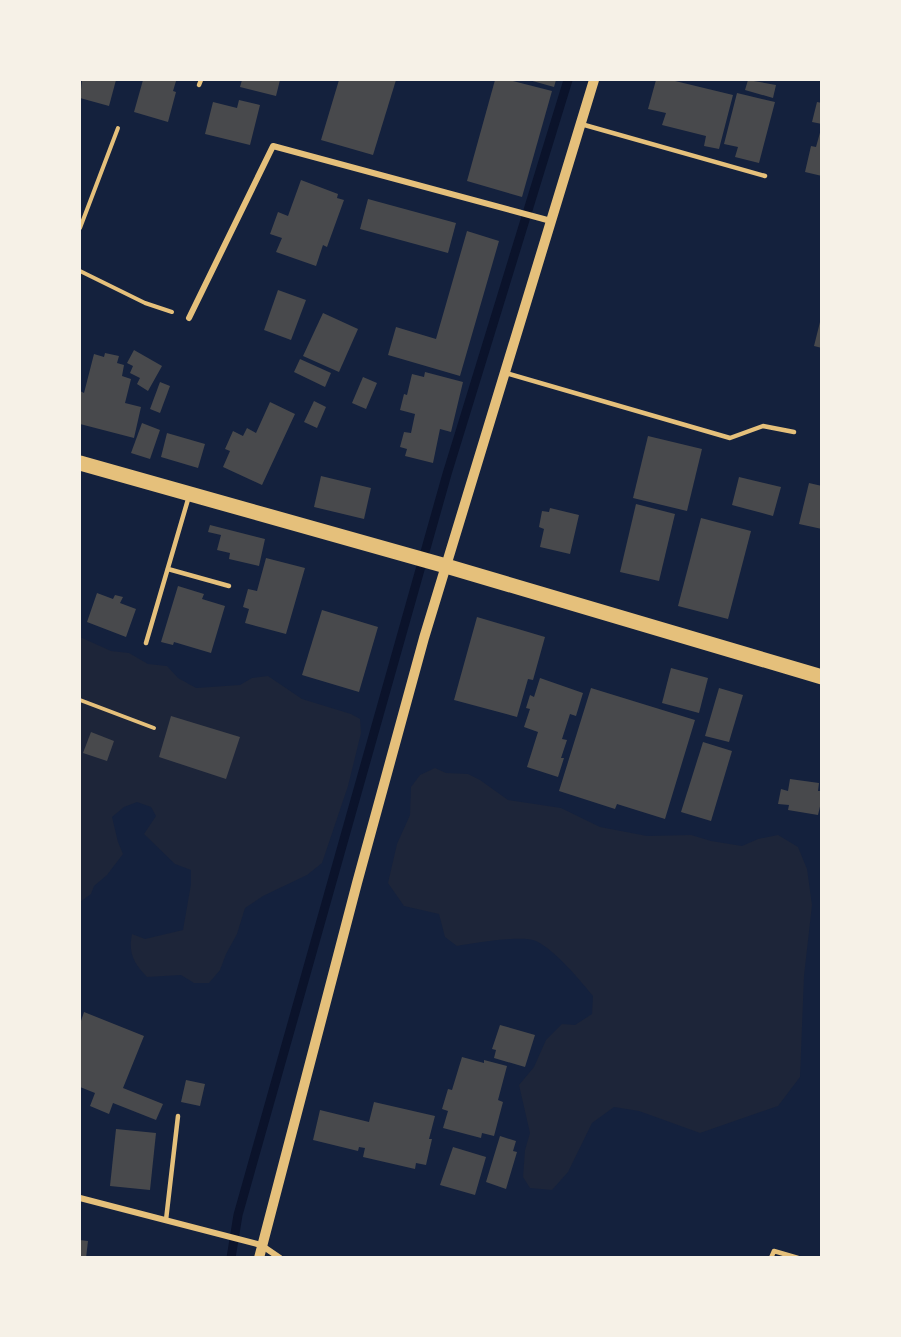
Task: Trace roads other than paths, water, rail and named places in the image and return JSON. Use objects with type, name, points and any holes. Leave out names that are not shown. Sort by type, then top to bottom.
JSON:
[{"type":"main road","points":[[80,462],[446,566],[822,677]]},
{"type":"street","points":[[259,1257],[357,883],[446,566],[594,80]]},
{"type":"street","points":[[189,318],[273,146],[551,222]]},
{"type":"street","points":[[80,1198],[261,1245],[280,1257]]},
{"type":"lane","points":[[581,124],[765,176]]},
{"type":"lane","points":[[506,373],[730,438],[763,426],[794,432]]},
{"type":"lane","points":[[146,642],[189,494]]},
{"type":"lane","points":[[168,569],[230,586]]},
{"type":"lane","points":[[166,1220],[178,1116]]},
{"type":"lane","points":[[771,1257],[774,1251],[798,1257]]},
{"type":"waterway","points":[[231,1258],[238,1215],[447,474],[568,80]]}]
